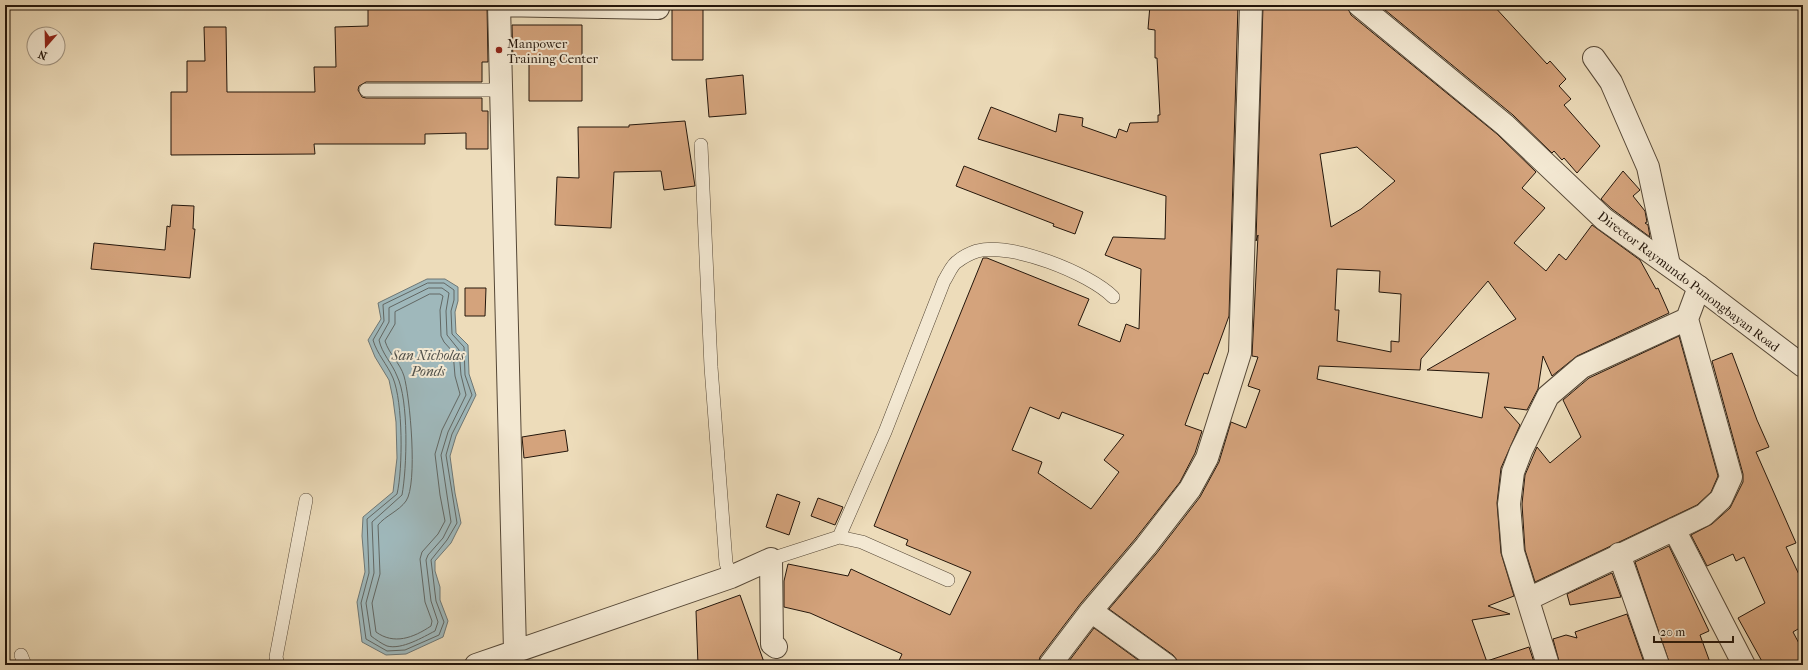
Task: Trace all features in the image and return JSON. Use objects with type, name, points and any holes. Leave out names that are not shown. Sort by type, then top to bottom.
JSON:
[{"type":"street","points":[[515,651],[499,5],[658,8]]},
{"type":"street","points":[[1050,665],[1091,611],[1146,546],[1190,489],[1206,458],[1240,353],[1251,5]]},
{"type":"street","name":"Director Raymundo Punongbayan Road","points":[[1359,5],[1505,125],[1604,219],[1670,265],[1803,366]]},
{"type":"street","points":[[1594,58],[1611,82],[1648,167],[1670,265]]},
{"type":"street","points":[[1528,599],[1619,554],[1704,515],[1721,499],[1731,478],[1687,319],[1699,287]]},
{"type":"street","points":[[1548,665],[1513,552],[1509,504],[1513,472],[1548,396],[1582,367],[1687,319]]},
{"type":"street","points":[[1674,529],[1744,665]]},
{"type":"street","points":[[1619,554],[1658,665]]},
{"type":"street","points":[[476,665],[731,577],[771,559],[772,644],[776,647]]},
{"type":"street","points":[[1091,611],[1166,665]]},
{"type":"lane","points":[[366,90],[501,90]]},
{"type":"lane","points":[[700,145],[710,367],[726,564],[731,577]]},
{"type":"lane","points":[[839,537],[885,432],[944,281],[956,261],[978,251],[1009,252],[1042,260],[1077,273],[1106,290],[1114,297]]},
{"type":"lane","points":[[278,665],[276,658],[306,500]]},
{"type":"lane","points":[[771,559],[839,537],[862,542],[948,580]]},
{"type":"water","name":"San Nicholas Ponds","points":[[427,279],[445,279],[458,287],[458,301],[455,312],[456,333],[468,345],[469,374],[476,395],[456,436],[450,456],[461,523],[451,543],[435,561],[435,571],[440,587],[440,600],[448,621],[443,637],[406,654],[386,655],[362,642],[357,602],[365,572],[362,536],[363,517],[393,492],[397,458],[396,422],[389,380],[375,357],[368,340],[381,319],[378,303]]},
{"type":"building","points":[[368,5],[487,5],[488,62],[482,62],[482,82],[366,82],[359,86],[358,90],[362,97],[366,98],[482,98],[482,111],[488,111],[488,149],[466,149],[466,133],[425,134],[425,144],[314,144],[315,154],[171,155],[171,92],[187,92],[187,61],[205,61],[204,27],[226,27],[227,92],[315,92],[314,67],[336,67],[335,27],[368,26]]},
{"type":"building","points":[[672,5],[703,5],[703,60],[672,60]]},
{"type":"building","points":[[1150,5],[1238,5],[1229,316],[1208,374],[1204,373],[1185,425],[1202,431],[1195,453],[1180,482],[1136,538],[1081,603],[1040,657],[1038,665],[897,665],[902,654],[810,613],[784,607],[784,581],[788,564],[848,576],[851,569],[950,615],[971,572],[906,545],[908,540],[874,526],[983,258],[987,258],[1089,299],[1078,325],[1120,342],[1126,324],[1139,329],[1141,269],[1105,255],[1113,237],[1165,239],[1166,196],[978,139],[991,107],[1056,132],[1059,114],[1083,118],[1082,126],[1116,138],[1119,129],[1127,132],[1130,123],[1158,122],[1158,115],[1160,115],[1157,58],[1155,58],[1155,30],[1148,29]],"holes":[[[1030,407],[1059,419],[1062,412],[1124,435],[1104,460],[1119,472],[1091,509],[1038,473],[1042,462],[1012,450]]]},
{"type":"building","points":[[1263,5],[1347,5],[1351,15],[1497,134],[1536,172],[1522,188],[1545,208],[1514,243],[1546,271],[1559,254],[1566,260],[1592,225],[1640,260],[1656,289],[1658,288],[1669,313],[1577,356],[1552,376],[1543,356],[1538,389],[1527,410],[1504,407],[1520,425],[1501,468],[1497,503],[1501,553],[1514,596],[1488,606],[1510,614],[1472,620],[1488,665],[1178,665],[1177,660],[1173,655],[1109,609],[1156,554],[1200,497],[1219,462],[1231,422],[1246,428],[1260,390],[1248,386],[1258,357],[1252,356],[1258,235],[1256,241]],"holes":[[[1357,147],[1395,181],[1361,209],[1331,227],[1320,154]],[[1337,269],[1380,271],[1379,292],[1401,294],[1399,342],[1391,341],[1391,352],[1337,341],[1339,310],[1335,310]],[[1488,281],[1516,319],[1427,370],[1489,373],[1482,418],[1317,379],[1319,366],[1420,370],[1421,359]]]},
{"type":"building","points":[[1379,5],[1493,5],[1547,64],[1550,61],[1566,79],[1559,86],[1571,99],[1564,105],[1600,146],[1577,173],[1564,158],[1562,160],[1554,151],[1552,153],[1513,115]]},
{"type":"building","points":[[512,25],[582,25],[582,101],[529,101],[529,62],[513,62]]},
{"type":"building","points":[[743,75],[746,114],[709,117],[706,79]]},
{"type":"building","points":[[685,121],[695,186],[664,190],[661,171],[614,172],[611,228],[555,225],[557,177],[579,178],[578,127],[629,127],[629,125]]},
{"type":"building","points":[[964,166],[1083,212],[1075,234],[1053,226],[1054,224],[956,186]]},
{"type":"building","points":[[1623,171],[1640,190],[1633,196],[1645,211],[1647,222],[1645,223],[1648,225],[1650,237],[1601,199]]},
{"type":"building","points":[[172,205],[194,206],[193,229],[195,229],[190,278],[91,269],[94,243],[165,250],[167,226],[170,227]]},
{"type":"building","points":[[465,288],[486,288],[485,316],[465,316]]},
{"type":"building","points":[[1679,336],[1718,476],[1711,492],[1697,505],[1535,582],[1525,550],[1522,504],[1525,475],[1537,447],[1550,463],[1581,437],[1563,400],[1589,378]]},
{"type":"building","points":[[1732,353],[1757,420],[1769,447],[1756,452],[1796,543],[1786,547],[1803,583],[1803,626],[1793,632],[1803,651],[1803,665],[1764,665],[1738,618],[1765,603],[1744,557],[1736,561],[1733,554],[1707,566],[1691,535],[1712,524],[1730,508],[1743,482],[1743,474],[1712,361]]},
{"type":"building","points":[[565,430],[568,451],[524,458],[522,437]]},
{"type":"building","points":[[777,494],[800,502],[789,535],[766,527]]},
{"type":"building","points":[[818,498],[843,507],[835,525],[811,516]]},
{"type":"building","points":[[1669,546],[1709,631],[1700,635],[1711,665],[1670,665],[1635,562]]},
{"type":"building","points":[[1612,573],[1621,597],[1570,605],[1567,594]]},
{"type":"building","points":[[740,595],[765,665],[698,665],[696,611]]},
{"type":"building","points":[[1627,614],[1645,665],[1560,665],[1553,639],[1566,635],[1577,638],[1575,632]]},
{"type":"building","points":[[1094,628],[1145,665],[1066,665]]},
{"type":"building","points":[[1529,647],[1535,665],[1488,665],[1487,661]]},
{"type":"place","name":"Manpower Training Center","points":[[499,50]]}]
